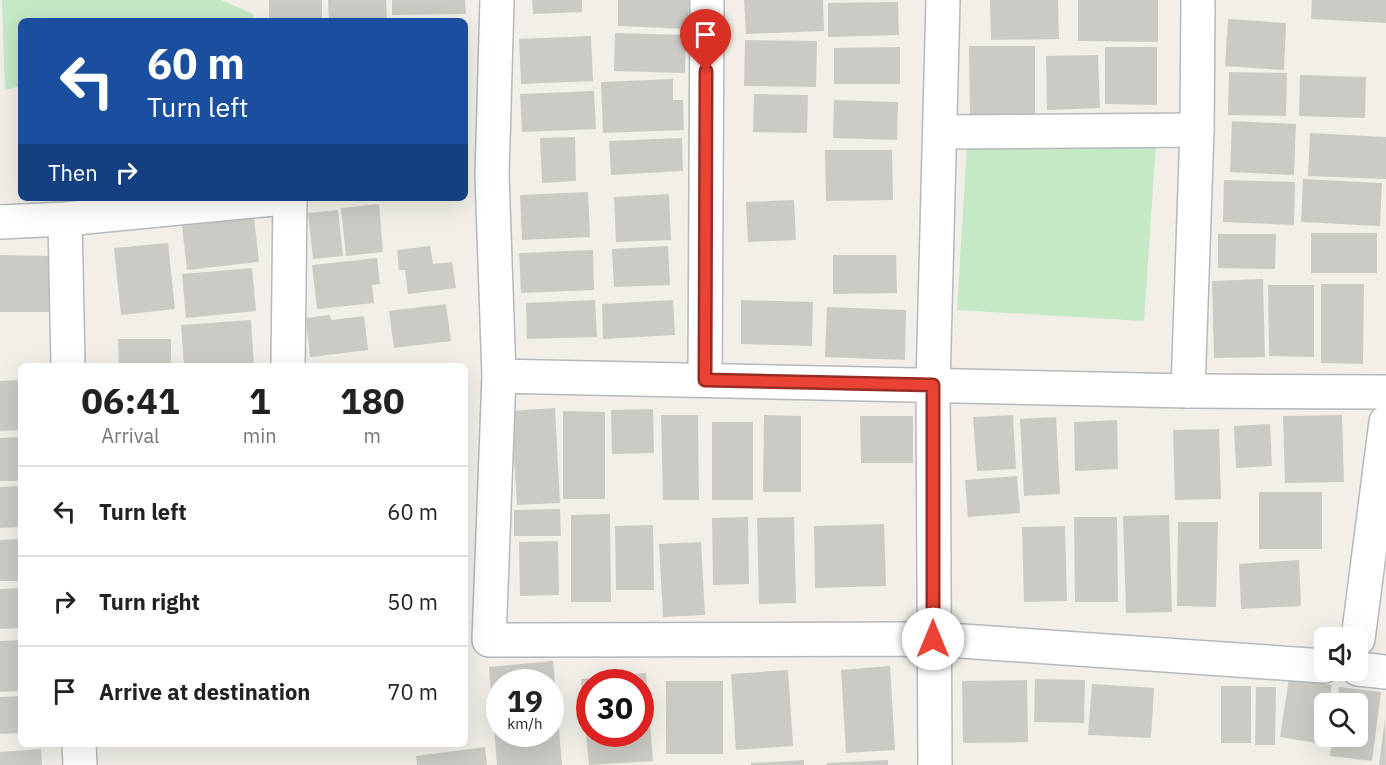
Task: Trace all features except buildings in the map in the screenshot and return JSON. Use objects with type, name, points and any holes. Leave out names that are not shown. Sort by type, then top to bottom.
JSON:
[{"type":"street","points":[[497,0],[479,177],[499,376],[489,640],[933,639],[1314,665]]},
{"type":"street","points":[[705,380],[707,0]]},
{"type":"street","points":[[934,765],[933,385],[943,0]]},
{"type":"street","points":[[1188,391],[1197,130],[1198,0]]},
{"type":"street","points":[[940,132],[1197,130]]},
{"type":"street","points":[[0,222],[65,219],[253,201]]},
{"type":"street","points":[[288,363],[290,201]]},
{"type":"street","points":[[65,219],[68,363]]},
{"type":"street","points":[[499,376],[1386,393]]},
{"type":"street","points":[[1360,627],[1386,422]]},
{"type":"street","points":[[1368,670],[1386,672]]},
{"type":"street","points":[[79,747],[80,765]]},
{"type":"green space","points":[[2,0],[221,0],[253,14],[253,18],[18,18],[18,87],[5,90]]},
{"type":"green space","points":[[1156,143],[1144,321],[957,310],[967,146]]},
{"type":"route","points":[[706,71],[705,380],[933,385],[933,639]]}]
